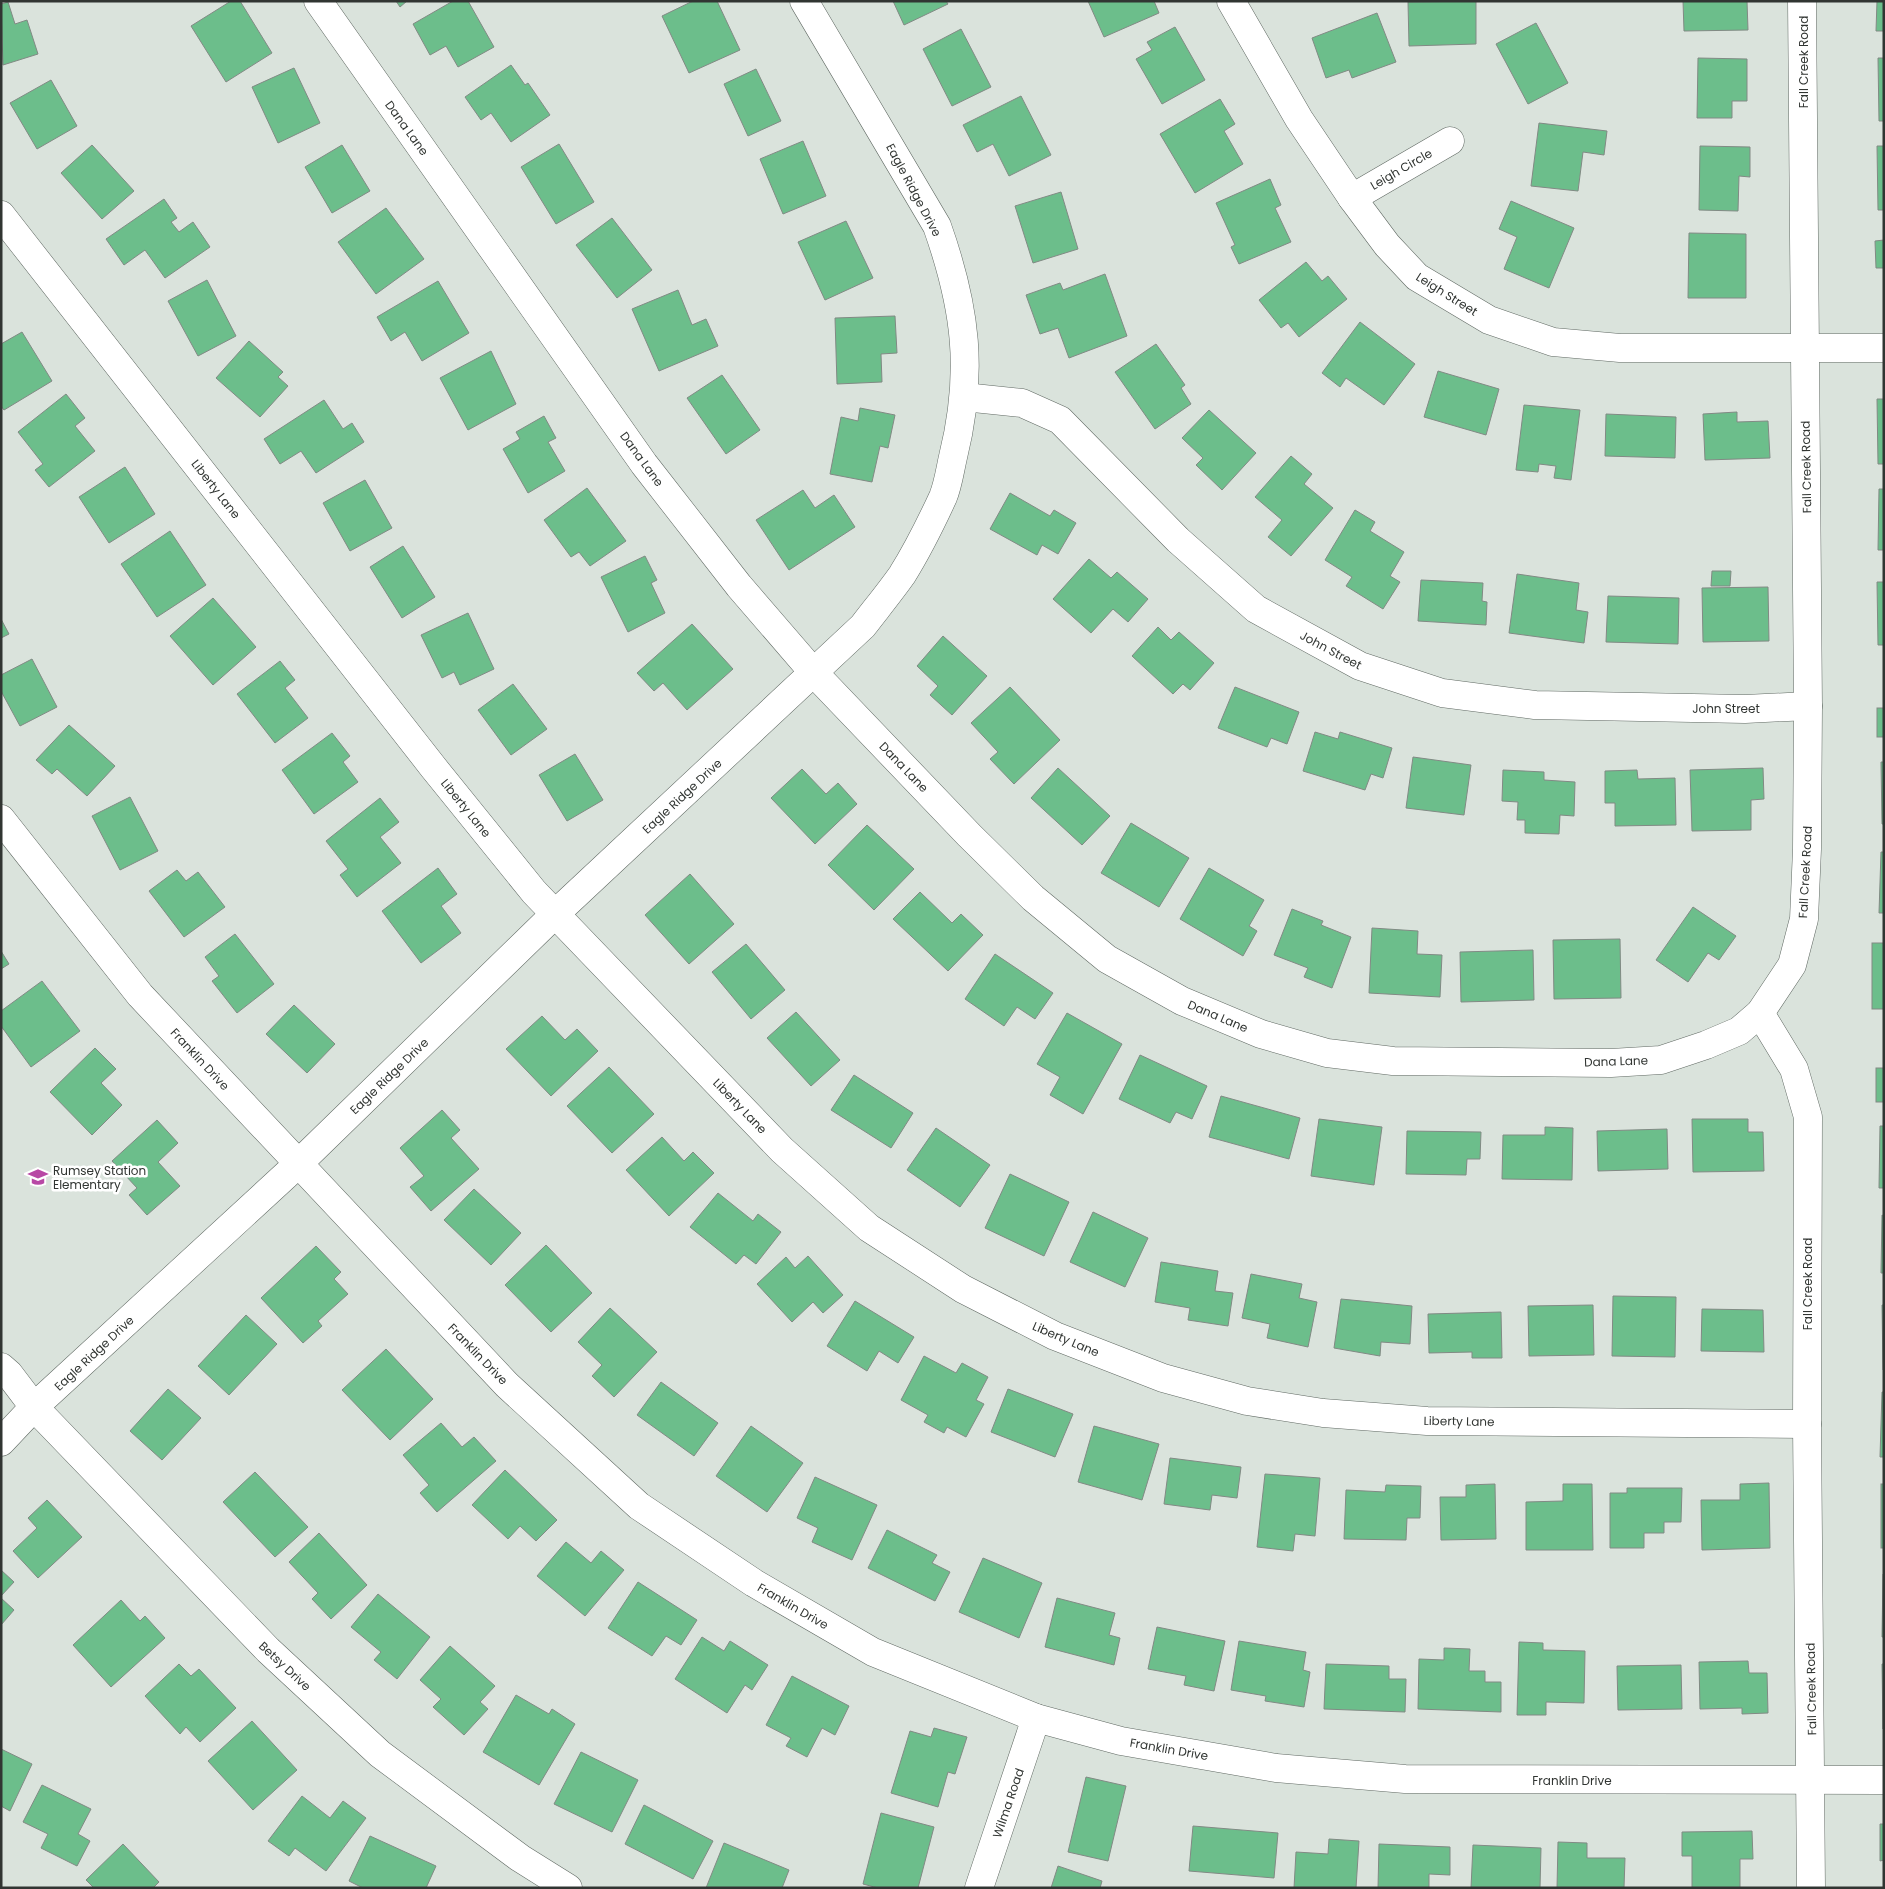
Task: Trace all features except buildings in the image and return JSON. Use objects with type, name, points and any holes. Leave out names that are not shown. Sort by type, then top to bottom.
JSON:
[{"type":"street","name":"Dana Lane","points":[[318,1],[644,464],[739,586],[814,673],[969,835],[1026,891],[1107,959],[1182,1001],[1261,1034],[1327,1053],[1393,1061],[1611,1062],[1661,1060],[1739,1031],[1760,1014]]},
{"type":"street","name":"Eagle Ridge Drive","points":[[1,1442],[34,1408],[298,1164],[556,914],[863,626],[902,574],[944,496],[957,439],[964,397],[966,355],[957,295],[950,265],[937,226],[804,1]]},
{"type":"street","name":"Leigh Street","points":[[1231,1],[1299,119],[1352,198],[1387,245],[1417,277],[1488,320],[1552,342],[1620,348],[1884,348]]},
{"type":"street","name":"Fall Creek Road","points":[[1802,1],[1808,706],[1804,919],[1792,965],[1760,1014],[1794,1069],[1808,1117],[1807,1424],[1812,1780],[1811,1888]]},
{"type":"street","name":"Leigh Circle","points":[[1352,198],[1450,141]]},
{"type":"street","name":"Liberty Lane","points":[[1,215],[433,767],[534,892],[782,1150],[869,1228],[963,1289],[1055,1336],[1163,1378],[1247,1401],[1323,1413],[1428,1421],[1807,1424]]},
{"type":"street","name":"John Street","points":[[964,397],[1022,403],[1060,420],[1178,540],[1256,609],[1360,666],[1442,693],[1535,705],[1745,708],[1808,706]]},
{"type":"street","name":"Franklin Drive","points":[[1,819],[140,995],[507,1385],[639,1506],[754,1583],[873,1652],[1036,1718],[1122,1741],[1267,1766],[1405,1779],[1884,1780]]},
{"type":"street","name":"Betsy Drive","points":[[1,1367],[9,1374],[34,1408],[268,1650],[380,1754],[520,1858],[568,1888]]},
{"type":"street","name":"Wilma Road","points":[[979,1888],[1036,1718]]},
{"type":"place","name":"Rumsey Station Elementary","points":[[38,1177]]}]
